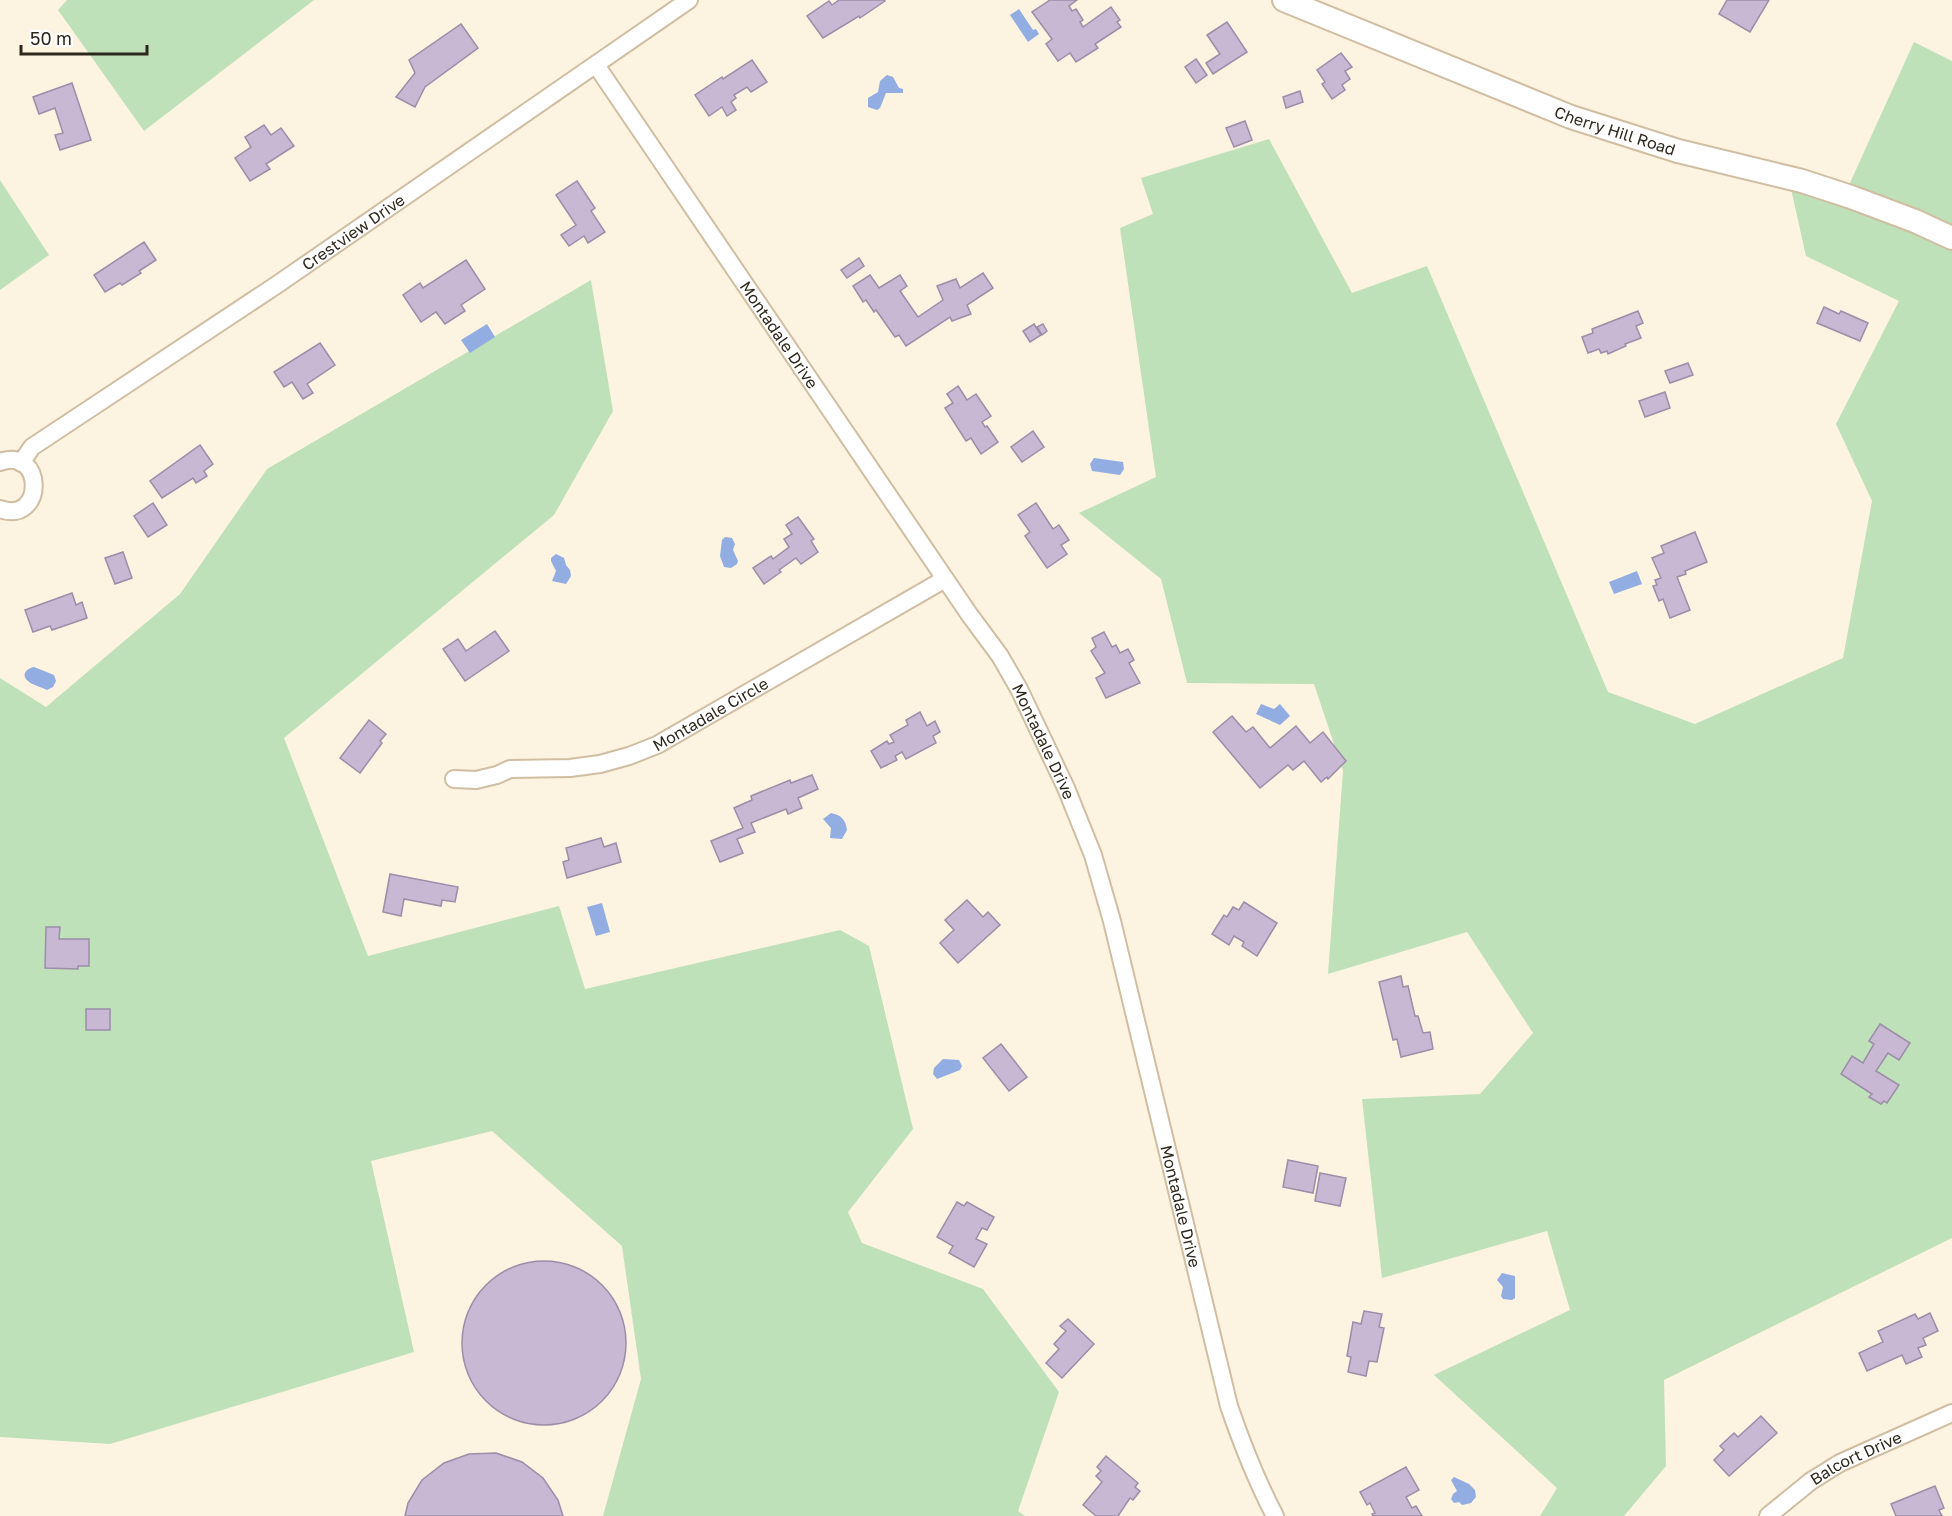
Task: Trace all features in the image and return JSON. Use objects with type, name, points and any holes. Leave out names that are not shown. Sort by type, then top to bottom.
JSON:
[{"type":"street","name":"Crestview Drive","points":[[21,463],[32,447],[278,284],[689,0]]},
{"type":"street","name":"Cherry Hill Road","points":[[1284,0],[1571,117],[1678,151],[1802,181],[1915,221],[1952,238]]},
{"type":"street","name":"Montadale Drive","points":[[596,65],[945,579],[1000,656],[1019,689],[1066,788],[1093,855],[1126,977],[1229,1406],[1243,1448],[1275,1516]]},
{"type":"street","points":[[0,462],[13,460],[21,463],[28,467],[35,482],[32,498],[20,509],[12,511],[0,509]]},
{"type":"street","name":"Montadale Circle","points":[[454,779],[476,780],[510,769],[570,768],[600,764],[657,745],[945,579]]},
{"type":"street","name":"Balcort Drive","points":[[1768,1516],[1811,1481],[1840,1464],[1952,1413]]},
{"type":"green space","points":[[67,0],[314,0],[144,131],[58,10]]},
{"type":"green space","points":[[1914,42],[1952,61],[1952,1238],[1664,1380],[1666,1466],[1624,1516],[1540,1516],[1557,1488],[1434,1375],[1570,1310],[1547,1231],[1382,1278],[1362,1099],[1480,1094],[1533,1033],[1467,932],[1328,974],[1343,771],[1314,684],[1187,683],[1161,579],[1079,513],[1156,477],[1120,228],[1153,214],[1141,178],[1269,139],[1352,293],[1427,266],[1608,692],[1695,724],[1843,658],[1872,501],[1836,424],[1899,301],[1806,256],[1789,180],[1844,196]]},
{"type":"green space","points":[[0,180],[49,255],[0,290]]},
{"type":"green space","points":[[591,280],[613,411],[554,515],[284,738],[368,956],[559,906],[585,989],[840,930],[869,946],[913,1129],[848,1212],[862,1243],[983,1289],[1059,1392],[1018,1511],[1025,1516],[603,1516],[641,1379],[622,1246],[492,1131],[371,1161],[414,1352],[110,1444],[0,1437],[0,678],[46,707],[180,594],[267,469]]},
{"type":"water","points":[[1019,9],[1033,30],[1036,29],[1039,34],[1028,42],[1010,15]]},
{"type":"water","points":[[887,75],[893,77],[899,88],[903,89],[903,93],[886,93],[880,108],[877,110],[868,107],[868,98],[878,92],[880,81]]},
{"type":"water","points":[[487,324],[495,337],[470,353],[461,340]]},
{"type":"water","points":[[1094,458],[1123,462],[1124,469],[1120,475],[1092,471],[1090,464]]},
{"type":"water","points":[[725,537],[732,538],[735,544],[733,550],[738,561],[731,568],[724,567],[720,556],[722,540]]},
{"type":"water","points":[[556,554],[564,558],[570,570],[571,576],[566,584],[552,581],[556,571],[551,558]]},
{"type":"water","points":[[1637,571],[1642,584],[1614,594],[1609,582]]},
{"type":"water","points":[[34,667],[54,675],[56,681],[53,687],[47,690],[28,681],[25,674],[27,670]]},
{"type":"water","points":[[1261,704],[1274,709],[1280,704],[1290,716],[1280,725],[1256,714]]},
{"type":"water","points":[[831,813],[838,815],[845,823],[847,830],[842,839],[830,838],[831,828],[823,819]]},
{"type":"water","points":[[602,903],[610,932],[596,936],[587,907]]},
{"type":"water","points":[[943,1059],[959,1060],[962,1066],[960,1070],[937,1079],[933,1074],[934,1068]]},
{"type":"water","points":[[1502,1273],[1515,1276],[1515,1298],[1512,1300],[1503,1299],[1501,1296],[1503,1287],[1497,1280]]},
{"type":"water","points":[[1454,1477],[1469,1484],[1475,1490],[1476,1497],[1471,1503],[1462,1505],[1459,1502],[1454,1503],[1451,1499],[1457,1491],[1451,1480]]},
{"type":"building","points":[[839,0],[885,1],[823,38],[807,16],[829,1],[832,5]]},
{"type":"building","points":[[1050,0],[1077,0],[1069,6],[1072,11],[1076,9],[1083,20],[1080,22],[1083,27],[1111,7],[1120,20],[1117,22],[1121,27],[1095,44],[1098,48],[1076,62],[1070,53],[1058,61],[1046,44],[1052,39],[1032,12]]},
{"type":"building","points":[[1727,0],[1769,0],[1750,32],[1719,14]]},
{"type":"building","points":[[1227,22],[1247,52],[1213,74],[1206,63],[1220,54],[1207,35]]},
{"type":"building","points":[[461,24],[478,48],[425,87],[415,107],[396,97],[415,73],[409,60]]},
{"type":"building","points":[[1341,53],[1352,67],[1345,71],[1350,79],[1342,85],[1345,90],[1332,99],[1322,84],[1325,82],[1317,70]]},
{"type":"building","points":[[1196,59],[1207,75],[1196,83],[1185,67]]},
{"type":"building","points":[[752,60],[767,82],[751,92],[747,87],[734,95],[736,98],[731,102],[736,110],[727,116],[722,107],[709,116],[695,95]]},
{"type":"building","points":[[72,83],[91,140],[60,150],[55,135],[63,133],[55,108],[39,114],[33,97]]},
{"type":"building","points":[[1300,91],[1303,102],[1286,108],[1283,97]]},
{"type":"building","points":[[1245,121],[1252,140],[1234,147],[1226,128]]},
{"type":"building","points":[[264,125],[271,135],[281,128],[294,146],[266,164],[270,169],[250,181],[235,158],[251,147],[245,137]]},
{"type":"building","points":[[577,181],[595,208],[591,211],[605,232],[588,243],[584,236],[569,246],[561,235],[576,225],[556,195]]},
{"type":"building","points":[[144,242],[156,260],[122,285],[120,283],[105,292],[94,275]]},
{"type":"building","points":[[859,258],[864,266],[847,278],[841,270]]},
{"type":"building","points":[[466,260],[485,289],[461,305],[465,311],[445,324],[436,312],[421,322],[403,295],[420,283],[423,288]]},
{"type":"building","points":[[983,273],[993,288],[967,305],[971,314],[952,321],[950,317],[906,346],[899,335],[895,337],[876,310],[874,312],[866,300],[863,302],[853,286],[870,275],[879,288],[900,275],[907,286],[900,291],[918,317],[943,300],[937,286],[956,279],[960,288]]},
{"type":"building","points":[[1824,307],[1839,314],[1841,311],[1868,323],[1860,341],[1817,323]]},
{"type":"building","points":[[1638,311],[1643,323],[1636,326],[1641,338],[1608,354],[1607,351],[1601,353],[1599,349],[1588,353],[1582,337],[1593,333],[1592,329]]},
{"type":"building","points":[[1034,324],[1041,335],[1030,342],[1023,331]]},
{"type":"building","points":[[1043,324],[1047,331],[1042,335],[1037,327]]},
{"type":"building","points":[[320,343],[335,365],[307,384],[313,393],[303,399],[292,382],[284,387],[274,372]]},
{"type":"building","points":[[1688,363],[1693,375],[1670,383],[1665,371]]},
{"type":"building","points":[[958,386],[967,400],[976,394],[991,416],[982,422],[998,442],[981,454],[971,438],[966,441],[945,408],[953,403],[947,394]]},
{"type":"building","points":[[1665,392],[1670,408],[1645,417],[1639,401]]},
{"type":"building","points":[[1033,431],[1044,447],[1022,462],[1011,447]]},
{"type":"building","points":[[200,445],[213,464],[204,471],[207,476],[196,483],[193,478],[162,498],[150,481]]},
{"type":"building","points":[[153,503],[167,525],[148,537],[134,516]]},
{"type":"building","points":[[1036,503],[1053,529],[1059,525],[1069,540],[1061,545],[1067,554],[1047,568],[1025,536],[1030,532],[1018,515]]},
{"type":"building","points":[[798,517],[814,539],[811,541],[818,552],[801,564],[796,558],[764,584],[753,568],[771,556],[773,559],[789,547],[784,539],[792,534],[786,525]]},
{"type":"building","points":[[1695,532],[1707,562],[1677,577],[1690,610],[1670,618],[1663,599],[1659,601],[1653,586],[1657,585],[1655,580],[1661,578],[1652,558],[1664,553],[1661,546]]},
{"type":"building","points":[[123,552],[132,578],[115,584],[105,558]]},
{"type":"building","points":[[72,593],[76,605],[82,602],[87,618],[52,630],[50,626],[33,632],[25,610]]},
{"type":"building","points":[[495,631],[509,651],[465,681],[443,649],[458,639],[466,651]]},
{"type":"building","points":[[1104,632],[1112,647],[1116,645],[1120,653],[1128,649],[1134,660],[1129,663],[1140,683],[1106,698],[1096,678],[1105,673],[1091,651],[1096,647],[1092,638]]},
{"type":"building","points":[[920,712],[927,726],[935,721],[940,732],[933,736],[936,743],[906,759],[902,752],[895,756],[897,760],[881,768],[871,751],[887,741],[889,744],[894,742],[890,735],[908,725],[906,720]]},
{"type":"building","points":[[1232,716],[1246,732],[1253,727],[1270,748],[1296,726],[1310,743],[1323,732],[1346,761],[1328,779],[1327,777],[1321,782],[1304,761],[1293,770],[1288,765],[1260,788],[1213,732]]},
{"type":"building","points":[[369,720],[386,734],[360,773],[340,758]]},
{"type":"building","points":[[812,775],[818,789],[798,798],[802,808],[788,814],[786,809],[751,823],[755,832],[737,839],[743,853],[720,862],[711,841],[743,828],[734,808],[752,800],[751,796],[790,780],[791,783]]},
{"type":"building","points":[[601,838],[604,847],[616,843],[621,862],[567,878],[563,862],[569,860],[566,848]]},
{"type":"building","points":[[390,874],[458,887],[455,902],[442,900],[441,906],[404,899],[401,916],[383,912]]},
{"type":"building","points":[[967,900],[983,917],[988,912],[1000,925],[958,963],[940,943],[954,930],[945,920]]},
{"type":"building","points":[[1244,902],[1277,923],[1257,956],[1242,946],[1244,942],[1234,936],[1229,945],[1212,934],[1224,915],[1227,917],[1233,907],[1239,910]]},
{"type":"building","points":[[46,927],[60,927],[59,939],[89,939],[89,966],[78,966],[78,969],[45,968]]},
{"type":"building","points":[[1401,976],[1403,987],[1408,986],[1415,1016],[1418,1016],[1423,1033],[1430,1032],[1433,1049],[1401,1057],[1397,1039],[1393,1040],[1379,982]]},
{"type":"building","points":[[86,1009],[110,1009],[110,1030],[86,1030]]},
{"type":"building","points":[[1880,1024],[1910,1043],[1899,1060],[1888,1053],[1876,1071],[1899,1085],[1887,1103],[1884,1101],[1881,1104],[1869,1097],[1872,1094],[1841,1074],[1852,1056],[1863,1063],[1874,1044],[1869,1041]]},
{"type":"building","points":[[1001,1044],[1027,1077],[1009,1091],[983,1058]]},
{"type":"building","points":[[1288,1160],[1318,1166],[1313,1193],[1283,1187]]},
{"type":"building","points":[[1320,1173],[1346,1178],[1340,1206],[1315,1201]]},
{"type":"building","points":[[957,1202],[964,1206],[967,1202],[994,1217],[987,1230],[982,1228],[976,1239],[987,1244],[974,1267],[949,1253],[953,1246],[937,1237]]},
{"type":"building","points":[[544,1261],[575,1268],[602,1285],[619,1312],[626,1343],[619,1374],[602,1401],[575,1418],[544,1425],[513,1418],[486,1401],[469,1374],[462,1343],[469,1312],[486,1285],[513,1268]]},
{"type":"building","points":[[1364,1311],[1382,1314],[1379,1327],[1384,1328],[1377,1362],[1369,1361],[1366,1376],[1348,1372],[1351,1357],[1347,1356],[1353,1322],[1361,1324]]},
{"type":"building","points":[[1930,1313],[1938,1331],[1923,1338],[1926,1345],[1918,1348],[1922,1357],[1906,1364],[1902,1355],[1867,1371],[1859,1353],[1883,1342],[1878,1331],[1915,1314],[1918,1319]]},
{"type":"building","points":[[1068,1319],[1094,1344],[1062,1378],[1046,1363],[1059,1349],[1054,1344],[1066,1331],[1060,1326]]},
{"type":"building","points":[[1761,1416],[1777,1433],[1729,1476],[1714,1460],[1724,1450],[1720,1446],[1734,1433],[1738,1437]]},
{"type":"building","points":[[496,1453],[522,1462],[543,1478],[558,1500],[563,1516],[405,1516],[408,1503],[422,1480],[444,1463],[469,1454]]},
{"type":"building","points":[[1106,1456],[1138,1483],[1135,1487],[1140,1491],[1133,1500],[1130,1498],[1118,1516],[1096,1516],[1083,1505],[1102,1482],[1096,1476],[1101,1471],[1097,1467]]},
{"type":"building","points":[[1406,1467],[1419,1490],[1406,1497],[1412,1508],[1416,1506],[1422,1516],[1373,1516],[1372,1514],[1375,1513],[1370,1503],[1367,1505],[1360,1492]]},
{"type":"building","points":[[1935,1486],[1944,1508],[1939,1510],[1942,1516],[1896,1516],[1891,1504]]}]
